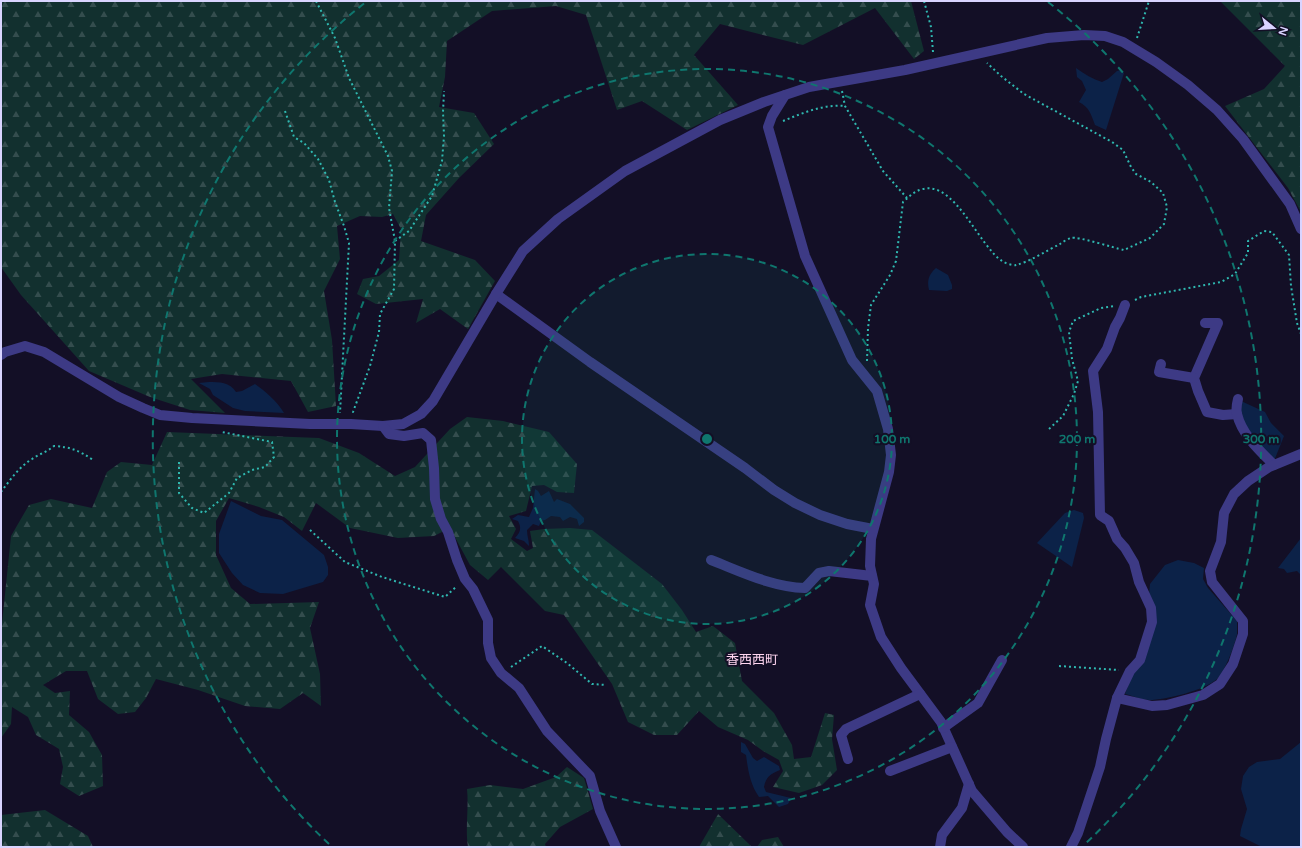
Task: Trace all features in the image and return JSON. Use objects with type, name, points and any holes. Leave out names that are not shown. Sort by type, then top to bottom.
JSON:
[{"type":"street","points":[[1,355],[5,352],[25,346],[44,352],[118,397],[160,415],[192,418],[383,426],[403,424],[422,414],[433,400],[523,251],[558,219],[624,172],[720,120],[764,102],[809,87],[978,54],[1047,38],[1084,35],[1105,36],[1123,42],[1156,62],[1188,85],[1217,110],[1243,139],[1267,170],[1290,204],[1301,229]]},
{"type":"street","points":[[785,95],[772,116],[768,127],[805,256],[852,360],[877,391],[888,429],[891,456],[889,472],[871,539],[870,566],[874,584],[870,605],[881,637],[901,668],[941,722],[972,791],[1007,832],[1023,847]]},
{"type":"street","points":[[496,294],[590,362],[745,468],[774,490],[795,503],[820,515],[847,524],[873,528]]},
{"type":"street","points":[[1071,847],[1078,833],[1100,767],[1117,698],[1130,671],[1140,660],[1152,622],[1151,608],[1139,582],[1134,563],[1125,548],[1117,539],[1109,521],[1100,515],[1098,412],[1093,371],[1107,348],[1114,327],[1120,318],[1125,305]]},
{"type":"street","points":[[1205,323],[1218,323],[1194,378],[1198,391],[1207,412],[1223,415],[1237,414]]},
{"type":"street","points":[[1161,364],[1159,372],[1194,378]]},
{"type":"street","points":[[1238,398],[1237,414],[1243,428],[1255,445],[1274,465]]},
{"type":"street","points":[[383,426],[389,434],[404,436],[423,434],[431,440],[435,499],[441,519],[448,532],[465,579],[473,589],[488,620],[488,642],[491,658],[502,673],[519,688],[547,731],[590,776],[600,811],[616,847]]},
{"type":"street","points":[[1117,698],[1152,706],[1167,705],[1203,695],[1220,684],[1233,664],[1243,634],[1243,621],[1212,582],[1210,571],[1221,542],[1224,513],[1234,494],[1248,481],[1274,465],[1301,454]]},
{"type":"street","points":[[711,560],[774,584],[792,588],[805,588],[819,574],[830,571],[872,576]]},
{"type":"street","points":[[943,728],[978,703],[1002,660]]},
{"type":"street","points":[[848,759],[841,735],[846,729],[920,694]]},
{"type":"street","points":[[890,771],[952,747]]},
{"type":"street","points":[[940,847],[942,836],[962,808],[969,784]]},
{"type":"path","points":[[285,111],[294,137],[304,144],[318,159],[330,180],[335,202],[349,243],[340,413],[353,412],[370,366],[379,332],[380,314],[394,289],[395,241],[389,208],[392,172],[388,156],[349,78],[335,38],[316,1]]},
{"type":"path","points":[[924,1],[931,27],[934,63]]},
{"type":"path","points":[[1134,48],[1149,1]]},
{"type":"path","points":[[866,379],[868,328],[871,305],[890,275],[896,261],[903,202],[913,192],[931,188],[944,194],[956,204],[994,254],[1003,262],[1015,266],[1042,254],[1071,238],[1089,240],[1124,250],[1150,238],[1164,224],[1168,207],[1162,193],[1151,182],[1136,174],[1123,150],[1112,142],[1024,94],[1001,76],[978,54]]},
{"type":"path","points":[[840,82],[845,106],[883,171],[907,198]]},
{"type":"path","points":[[395,241],[409,231],[432,196],[442,161],[444,136],[444,91]]},
{"type":"path","points":[[768,127],[813,109],[834,105],[845,106]]},
{"type":"path","points":[[1049,429],[1063,416],[1074,394],[1078,381],[1072,360],[1069,332],[1073,321],[1101,308],[1125,305],[1141,297],[1221,282],[1235,274],[1248,253],[1248,241],[1264,231],[1272,232],[1289,255],[1291,286],[1297,323],[1301,334]]},
{"type":"path","points":[[179,462],[179,493],[192,508],[204,513],[229,493],[237,478],[252,470],[266,467],[274,457],[272,442],[220,431]]},
{"type":"path","points":[[1,492],[17,471],[32,459],[49,451],[54,446],[66,447],[81,452],[93,460]]},
{"type":"path","points":[[310,530],[344,562],[382,577],[445,597],[465,579]]},
{"type":"path","points":[[502,673],[542,646],[567,663],[592,684],[606,685]]},
{"type":"path","points":[[1059,666],[1130,671]]},
{"type":"green space","points":[[1,1],[911,1],[924,51],[914,59],[875,8],[803,45],[720,24],[694,55],[738,105],[687,130],[642,101],[617,110],[586,15],[556,6],[492,11],[447,41],[445,77],[439,107],[474,113],[494,144],[459,178],[426,215],[421,241],[475,260],[495,281],[468,329],[440,309],[416,323],[423,299],[376,304],[357,294],[363,279],[379,276],[399,260],[401,229],[393,214],[382,217],[360,216],[337,226],[340,259],[324,291],[332,340],[336,406],[308,412],[291,381],[222,374],[191,379],[225,413],[190,410],[150,397],[89,371],[21,295],[1,267]]},
{"type":"green space","points":[[1220,1],[1301,1],[1301,212],[1288,188],[1225,106],[1264,89],[1285,66]]},
{"type":"green space","points":[[467,417],[503,421],[549,432],[577,464],[574,493],[557,492],[544,485],[532,486],[526,511],[509,516],[516,529],[511,539],[527,551],[533,548],[530,531],[570,528],[592,530],[662,584],[682,610],[696,632],[713,626],[735,643],[742,681],[774,713],[792,745],[794,759],[811,757],[825,713],[834,715],[832,739],[837,770],[822,785],[799,793],[773,787],[783,771],[779,760],[748,740],[718,727],[699,711],[677,735],[654,735],[628,722],[612,684],[564,615],[545,611],[501,567],[488,580],[470,565],[450,528],[434,536],[398,538],[350,528],[316,503],[302,531],[284,517],[259,507],[229,498],[216,521],[216,555],[231,588],[250,604],[319,602],[310,628],[320,674],[321,706],[303,693],[280,709],[245,706],[198,690],[156,679],[146,698],[135,712],[118,714],[98,699],[87,671],[66,671],[43,685],[55,693],[70,691],[69,715],[89,732],[102,755],[103,786],[79,796],[60,784],[63,767],[59,749],[36,735],[28,717],[12,707],[11,724],[1,738],[1,633],[11,536],[29,505],[51,499],[92,508],[107,472],[121,462],[152,465],[167,432],[319,438],[359,453],[395,476],[415,467],[450,429]]},
{"type":"green space","points":[[567,767],[584,778],[593,809],[560,827],[545,844],[546,847],[468,847],[467,789],[490,785],[523,789],[556,777]]},
{"type":"green space","points":[[45,810],[88,836],[93,847],[1,847],[1,815]]},
{"type":"green space","points":[[718,814],[752,847],[699,847]]},
{"type":"green space","points":[[778,837],[784,847],[757,847],[762,840]]},
{"type":"water","points":[[1076,68],[1102,82],[1117,71],[1121,70],[1124,73],[1106,130],[1095,125],[1091,114],[1079,102],[1086,90],[1082,81],[1077,77]]},
{"type":"water","points":[[936,268],[948,275],[952,289],[947,291],[929,290],[929,278],[931,273]]},
{"type":"water","points":[[209,382],[227,384],[236,392],[242,391],[255,384],[278,404],[284,413],[245,411],[233,408],[213,395],[210,389],[199,383]]},
{"type":"water","points":[[1241,401],[1265,412],[1271,423],[1284,436],[1274,461],[1256,444],[1240,415]]},
{"type":"water","points":[[535,489],[541,496],[549,491],[554,502],[557,499],[570,504],[584,518],[584,522],[579,526],[577,519],[570,517],[563,521],[560,517],[551,516],[541,521],[539,526],[533,524],[527,530],[529,546],[524,541],[515,538],[519,532],[520,526],[518,521],[512,519],[518,515],[529,517],[533,508]]},
{"type":"water","points":[[231,501],[261,516],[282,520],[324,555],[328,567],[328,575],[323,582],[283,594],[260,593],[243,585],[232,573],[219,553],[219,534]]},
{"type":"water","points":[[1074,510],[1083,513],[1084,518],[1072,567],[1037,543],[1065,513]]},
{"type":"water","points":[[1301,538],[1301,575],[1297,571],[1287,573],[1284,569],[1278,568]]},
{"type":"water","points":[[1178,560],[1194,563],[1204,568],[1203,579],[1208,588],[1237,621],[1237,634],[1232,651],[1217,679],[1204,687],[1185,694],[1156,700],[1143,699],[1125,694],[1133,673],[1149,646],[1150,584],[1165,565]]},
{"type":"water","points":[[741,742],[745,744],[753,758],[757,761],[764,757],[779,766],[780,770],[769,776],[764,787],[766,792],[791,798],[788,804],[779,807],[768,796],[759,797],[751,782],[746,755],[741,752]]},
{"type":"water","points":[[1301,742],[1301,847],[1262,847],[1240,836],[1247,809],[1241,789],[1243,776],[1249,767],[1257,762],[1280,759]]},
{"type":"district","name":"香西西町","points":[[752,660]]}]
